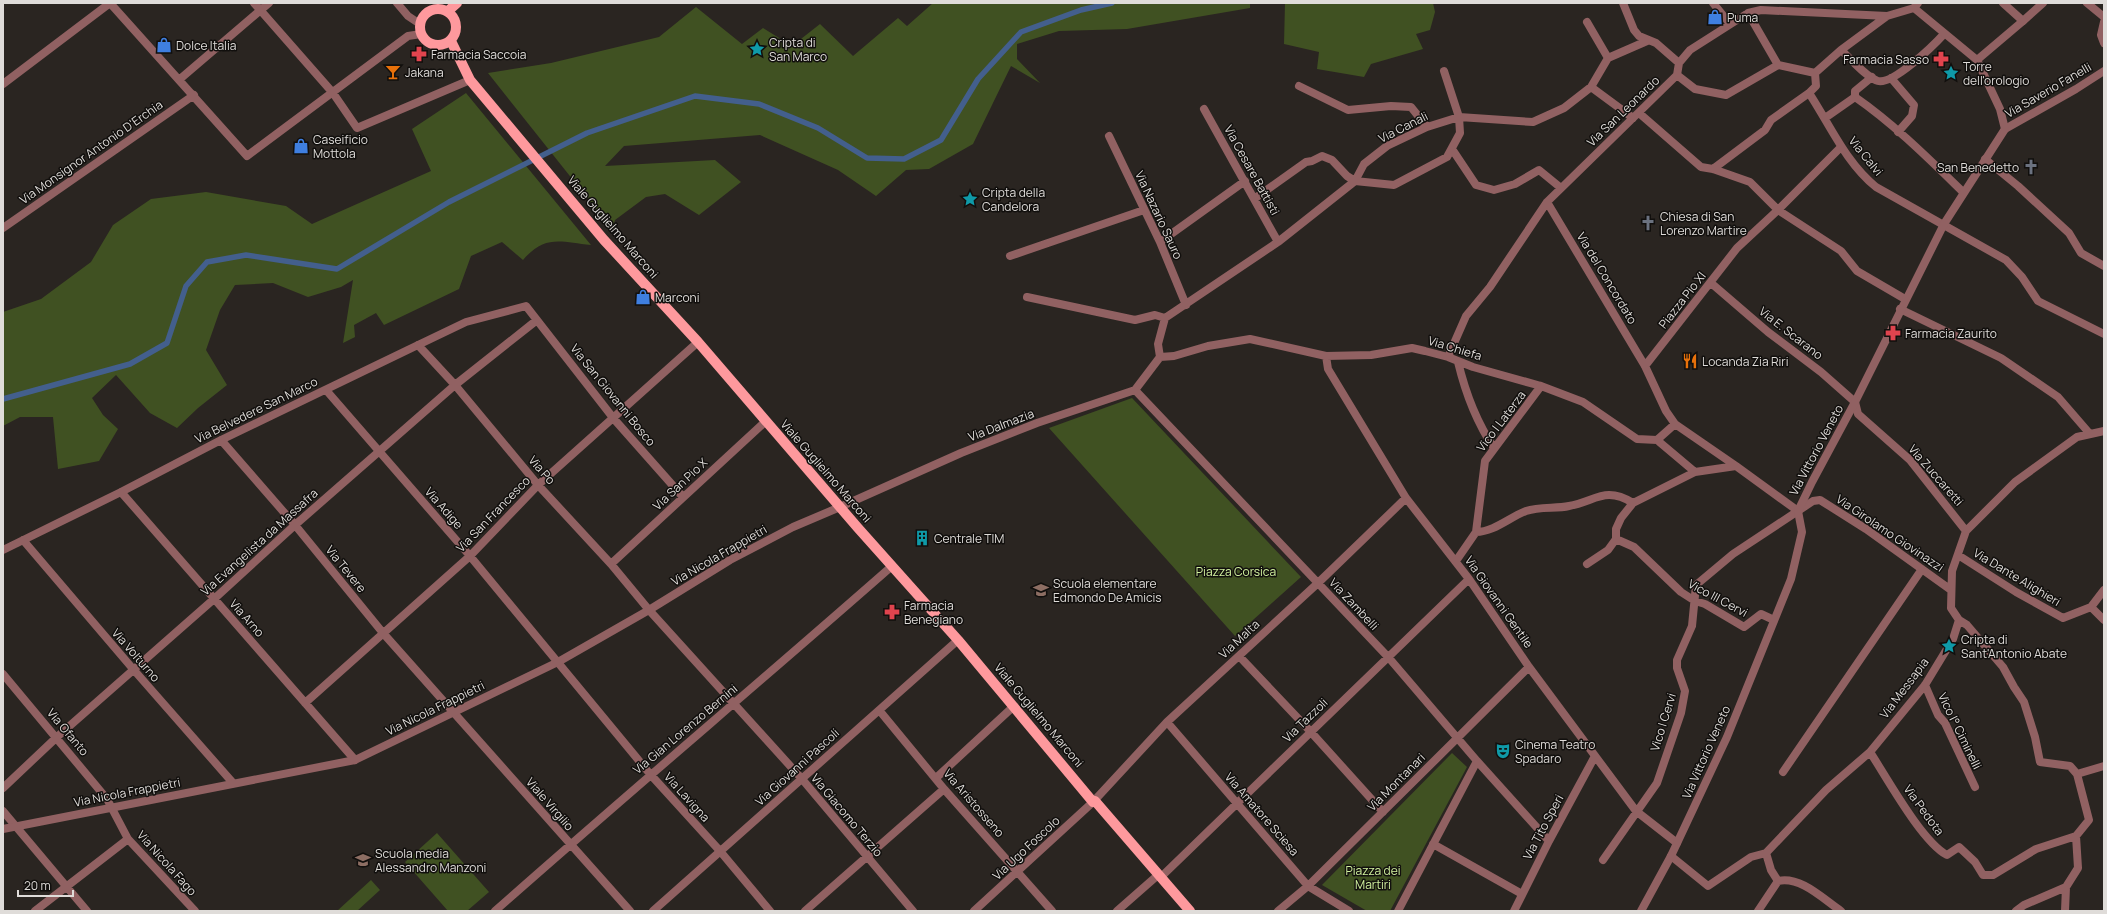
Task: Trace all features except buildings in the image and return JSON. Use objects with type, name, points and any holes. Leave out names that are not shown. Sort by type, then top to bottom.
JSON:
[{"type":"main road","points":[[448,11],[457,3]]},
{"type":"main road","points":[[436,8],[448,11],[455,19],[457,31],[451,41],[440,45],[429,42],[421,29],[426,13],[436,8]]},
{"type":"main road","name":"Viale Guglielmo Marconi","points":[[451,41],[470,80],[604,240],[698,342],[840,507],[958,640],[1093,802],[1095,801],[1158,876],[1190,911]]},
{"type":"street","points":[[3,84],[110,3],[180,79],[247,156],[408,36],[421,29],[397,3]]},
{"type":"street","points":[[254,3],[333,93],[357,128],[470,80]]},
{"type":"street","points":[[180,79],[269,3]]},
{"type":"street","points":[[1623,3],[1634,30],[1639,36],[1647,41],[1656,43],[1679,63],[1690,50],[1748,13],[1762,10],[1887,16]]},
{"type":"street","points":[[1713,3],[1730,24]]},
{"type":"street","points":[[2003,3],[2024,22]]},
{"type":"street","points":[[1977,60],[2024,22],[2043,3]]},
{"type":"street","points":[[2087,3],[2104,17]]},
{"type":"street","points":[[1815,72],[1841,50],[1887,16],[1916,6],[1944,34],[1977,60],[2000,110],[2005,129]]},
{"type":"street","points":[[1748,13],[1778,65]]},
{"type":"street","points":[[1587,22],[1608,58]]},
{"type":"street","points":[[2104,22],[2101,35],[2104,43]]},
{"type":"street","points":[[1841,50],[1872,77],[1882,82],[1891,78],[1925,54],[1944,34]]},
{"type":"street","points":[[1647,41],[1608,58],[1591,88],[1636,116],[1702,167],[1713,169],[1750,182],[1778,210],[1841,251],[1857,271],[1905,299]]},
{"type":"street","name":"Via San Leonardo","points":[[1448,357],[1466,316],[1490,287],[1547,202],[1677,75],[1679,63]]},
{"type":"street","points":[[1677,75],[1695,89],[1726,95],[1778,65],[1815,72]]},
{"type":"street","points":[[1254,199],[1306,162],[1322,156],[1332,160],[1347,176],[1355,181],[1394,185],[1447,157],[1460,133],[1459,117],[1444,70]]},
{"type":"street","name":"Via Saverio Fanelli","points":[[2005,129],[2076,89],[2104,71]]},
{"type":"street","points":[[1713,169],[1765,130],[1771,120],[1809,93],[1816,86],[1815,72]]},
{"type":"street","points":[[1855,97],[1855,91],[1872,77]]},
{"type":"street","points":[[1891,78],[1914,105],[1912,116],[1898,132]]},
{"type":"street","points":[[1299,86],[1348,110],[1391,106],[1411,107],[1427,126]]},
{"type":"street","name":"Via Canali","points":[[1164,318],[1186,305],[1278,242],[1355,181],[1364,164],[1387,146],[1427,126],[1459,117],[1533,122],[1564,108],[1591,88]]},
{"type":"street","name":"Via Calvi","points":[[1809,93],[1826,118],[1841,147],[1868,180],[1876,187],[2006,260],[2022,277],[2038,301],[2104,334]]},
{"type":"street","name":"Via Monsignor Antonio D'Erchia","points":[[3,228],[194,95]]},
{"type":"street","points":[[1826,118],[1855,97]]},
{"type":"street","points":[[1855,97],[1917,147],[1963,192]]},
{"type":"street","name":"Via Cesare Battisti","points":[[1204,110],[1278,242]]},
{"type":"street","name":"Via Vittorio Veneto","points":[[1641,911],[1671,856],[1727,737],[1791,579],[1802,532],[1798,511],[1855,402],[1905,299],[1944,224],[1963,192],[2005,129]]},
{"type":"street","name":"Via Nazario Sauro","points":[[1109,136],[1160,242],[1186,305]]},
{"type":"street","name":"Piazza Pio XI","points":[[1645,366],[1737,248],[1778,210],[1841,147]]},
{"type":"street","points":[[1452,150],[1476,185],[1494,190],[1515,184],[1539,170],[1561,188]]},
{"type":"street","points":[[1985,159],[2018,186],[2069,233],[2080,253],[2104,266]]},
{"type":"street","points":[[1160,242],[1245,181]]},
{"type":"street","name":"Via del Concordato","points":[[1547,202],[1645,366],[1666,411],[1675,424]]},
{"type":"street","points":[[1010,256],[1144,210]]},
{"type":"street","name":"Via E. Scarano","points":[[1711,283],[1768,332],[1821,372],[1855,402]]},
{"type":"street","points":[[1027,297],[1135,320],[1155,315],[1164,318],[1158,344],[1160,356],[1134,390]]},
{"type":"street","name":"Via San Giovanni Bosco","points":[[526,306],[614,419],[683,497]]},
{"type":"street","name":"Via Belvedere San Marco","points":[[3,550],[121,492],[221,440],[466,322],[526,306]]},
{"type":"street","points":[[1900,309],[2001,358],[2058,397],[2090,434]]},
{"type":"street","name":"Via Evangelista da Massafra","points":[[3,788],[57,737],[214,599],[295,525],[455,385],[537,320]]},
{"type":"street","name":"Via Chiefa","points":[[1160,356],[1174,356],[1208,346],[1250,339],[1326,356],[1371,355],[1412,348],[1448,357],[1458,362],[1541,386],[1583,402],[1637,439],[1658,440]]},
{"type":"street","name":"Via San Francesco","points":[[305,703],[470,556],[538,485],[614,419],[698,342]]},
{"type":"street","name":"Via Po","points":[[418,345],[455,385],[538,485],[611,564],[649,610]]},
{"type":"street","name":"Via Giovanni Gentile","points":[[1326,356],[1328,370],[1406,498],[1456,561],[1529,667],[1636,811],[1677,843]]},
{"type":"street","points":[[1458,362],[1463,381],[1488,439],[1494,448]]},
{"type":"street","name":"Vico I Laterza","points":[[1456,561],[1476,532],[1485,461],[1528,406],[1541,386]]},
{"type":"street","name":"Via Adige","points":[[326,390],[470,556],[558,662]]},
{"type":"street","name":"Via Dalmazia","points":[[840,507],[961,453],[1030,426],[1134,390]]},
{"type":"street","name":"Via Zambelli","points":[[1134,390],[1389,658],[1477,761],[1549,841]]},
{"type":"street","name":"Via Zuccaretti","points":[[1855,402],[1858,414],[1910,460],[1966,531]]},
{"type":"street","name":"Via San Pio X","points":[[611,564],[766,421]]},
{"type":"street","points":[[1694,472],[1658,440],[1675,424],[1798,511]]},
{"type":"street","points":[[2065,911],[2066,887],[2078,868],[2076,836],[2089,820],[2076,774],[2070,766],[2040,762],[2035,737],[2024,702],[2003,667],[1967,625],[1959,620],[1950,608],[1952,571],[1966,531],[2015,482],[2077,437],[2104,431]]},
{"type":"street","name":"Via Tevere","points":[[221,440],[295,525],[383,633],[453,712]]},
{"type":"street","points":[[1587,564],[1608,550],[1616,539],[1616,529],[1621,518],[1633,503],[1694,472],[1736,466]]},
{"type":"street","name":"Via Arno","points":[[121,492],[355,760]]},
{"type":"street","points":[[1476,532],[1481,532],[1506,522],[1527,511],[1571,506],[1602,494],[1621,495],[1633,503]]},
{"type":"street","name":"Via Malta","points":[[1093,802],[1167,722],[1318,583],[1406,498]]},
{"type":"street","name":"Via Girolamo Giovinazzi","points":[[1798,511],[1812,501],[1820,500],[1866,529],[1951,590]]},
{"type":"street","name":"Via Nicola Frappietri","points":[[3,829],[355,760],[558,662],[649,610],[730,560],[793,527],[840,507]]},
{"type":"street","name":"Vico I Cervi","points":[[1604,860],[1636,811],[1657,783],[1681,712],[1685,691],[1677,668],[1677,660],[1692,626],[1696,601],[1696,585],[1733,554],[1798,511]]},
{"type":"street","name":"Vico III Cervi","points":[[1616,539],[1634,546],[1681,592],[1744,627],[1761,614],[1774,620]]},
{"type":"street","name":"Via Volturno","points":[[23,540],[233,783]]},
{"type":"street","name":"Via Dante Alighieri","points":[[1958,554],[2016,592],[2064,618],[2091,606]]},
{"type":"street","name":"Via Gian Lorenzo Bernini","points":[[495,911],[650,774],[733,705],[892,566]]},
{"type":"street","points":[[1783,772],[1922,569]]},
{"type":"street","name":"Via Tazzoli","points":[[1117,911],[1158,876],[1162,876],[1237,805],[1310,731],[1389,658],[1469,579]]},
{"type":"street","points":[[2104,590],[2091,606],[2104,620]]},
{"type":"street","name":"Via Giacomo Terzio","points":[[649,610],[733,705],[802,779],[866,857],[913,911]]},
{"type":"street","name":"Via Messapia","points":[[1766,854],[1826,790],[1870,752],[1925,685],[1953,639],[1959,620]]},
{"type":"street","name":"Via Giovanni Pascoli","points":[[653,911],[958,640]]},
{"type":"street","points":[[1238,656],[1310,731],[1383,812]]},
{"type":"street","name":"Via Lavigna","points":[[558,662],[650,774],[720,851],[770,911]]},
{"type":"street","name":"Via Montanari","points":[[1278,911],[1308,886],[1529,667]]},
{"type":"street","name":"Via Ofanto","points":[[3,674],[57,737],[107,799],[111,808]]},
{"type":"street","name":"Vico I° Ciminelli","points":[[1925,685],[1938,715],[1945,724],[1975,787]]},
{"type":"street","points":[[936,778],[1014,706]]},
{"type":"street","name":"Via Aristosseno","points":[[879,710],[944,789],[1052,911]]},
{"type":"street","name":"Viale Virgilio","points":[[453,712],[630,911]]},
{"type":"street","name":"Via Amatore Sciesa","points":[[1167,722],[1308,886],[1349,911]]},
{"type":"street","name":"Via Pedota","points":[[1870,752],[1920,829],[1939,851],[1947,855],[1959,847],[1975,862],[1983,875],[1993,875],[2036,849],[2076,836]]},
{"type":"street","name":"Via Tito Speri","points":[[1514,911],[1549,841],[1595,756]]},
{"type":"street","points":[[1398,911],[1477,761]]},
{"type":"street","points":[[2076,774],[2104,766]]},
{"type":"street","points":[[805,911],[944,789]]},
{"type":"street","name":"Via Ugo Foscolo","points":[[974,911],[1093,802]]},
{"type":"street","name":"Via Nicola Fago","points":[[111,808],[128,839],[195,911]]},
{"type":"street","points":[[3,811],[87,911]]},
{"type":"street","points":[[35,911],[128,839]]},
{"type":"street","points":[[1433,844],[1522,894]]},
{"type":"street","points":[[1671,856],[1708,886],[1751,857],[1766,854],[1771,870],[1778,881]]},
{"type":"street","points":[[1758,911],[1778,881],[1786,879],[1800,883],[1841,911]]},
{"type":"street","points":[[2016,911],[2024,905],[2066,887]]},
{"type":"green space","points":[[933,3],[1250,3],[1250,8],[1127,29],[1059,31],[1017,44],[1017,59],[1040,83],[1011,66],[973,144],[929,169],[906,170],[876,196],[838,170],[760,135],[624,146],[605,166],[715,160],[741,182],[699,215],[665,194],[646,197],[615,220],[612,229],[488,73],[551,63],[659,37],[696,7],[742,44],[763,28],[792,46],[820,24],[853,56],[898,18],[907,26]]},
{"type":"green space","points":[[1285,3],[1433,3],[1435,12],[1430,30],[1416,34],[1423,49],[1371,64],[1364,77],[1317,69],[1319,52],[1284,44]]},
{"type":"green space","points":[[466,93],[591,245],[562,242],[546,243],[539,246],[523,260],[502,242],[471,256],[459,289],[384,325],[376,313],[354,325],[355,337],[343,343],[353,280],[341,287],[308,297],[273,283],[235,285],[220,310],[206,350],[227,385],[198,408],[177,428],[150,413],[116,375],[92,398],[103,415],[118,429],[99,461],[58,469],[53,417],[20,417],[3,426],[3,312],[41,299],[91,262],[113,225],[151,199],[206,192],[286,206],[312,224],[431,171],[412,129]]},
{"type":"green space","name":"Piazza Corsica","points":[[1132,398],[1301,577],[1235,636],[1049,428]]},
{"type":"green space","name":"Piazza dei Martiri","points":[[1452,753],[1467,767],[1390,911],[1367,911],[1322,885]]},
{"type":"green space","points":[[437,833],[489,892],[467,911],[448,911],[405,862]]},
{"type":"green space","points":[[371,880],[380,890],[357,911],[337,911]]},
{"type":"waterway","points":[[3,399],[130,364],[167,343],[186,286],[207,262],[246,255],[337,269],[449,202],[587,133],[695,96],[759,104],[818,128],[867,158],[904,159],[941,140],[978,79],[1021,32],[1081,10],[1112,3]]},
{"type":"place","name":"Puma","points":[[1715,17]]},
{"type":"place","name":"Dolce Italia","points":[[164,45]]},
{"type":"place","name":"Cripta di San Marco","points":[[757,49]]},
{"type":"place","name":"Farmacia Saccoia","points":[[419,54]]},
{"type":"place","name":"Farmacia Sasso","points":[[1941,59]]},
{"type":"place","name":"Jakana","points":[[393,72]]},
{"type":"place","name":"Torre dell'orologio","points":[[1951,73]]},
{"type":"place","name":"Caseificio Mottola","points":[[301,146]]},
{"type":"place","name":"San Benedetto","points":[[2031,167]]},
{"type":"place","name":"Cripta della Candelora","points":[[970,199]]},
{"type":"place","name":"Chiesa di San Lorenzo Martire","points":[[1648,223]]},
{"type":"place","name":"Marconi","points":[[643,297]]},
{"type":"place","name":"Farmacia Zaurito","points":[[1893,333]]},
{"type":"place","name":"Locanda Zia Riri","points":[[1690,361]]},
{"type":"place","name":"Centrale TIM","points":[[922,538]]},
{"type":"place","name":"Scuola elementare Edmondo De Amicis","points":[[1041,590]]},
{"type":"place","name":"Farmacia Benegiano","points":[[892,612]]},
{"type":"place","name":"Cripta di Sant'Antonio Abate","points":[[1949,646]]},
{"type":"place","name":"Cinema Teatro Spadaro","points":[[1503,751]]},
{"type":"place","name":"Scuola media Alessandro Manzoni","points":[[363,860]]}]
